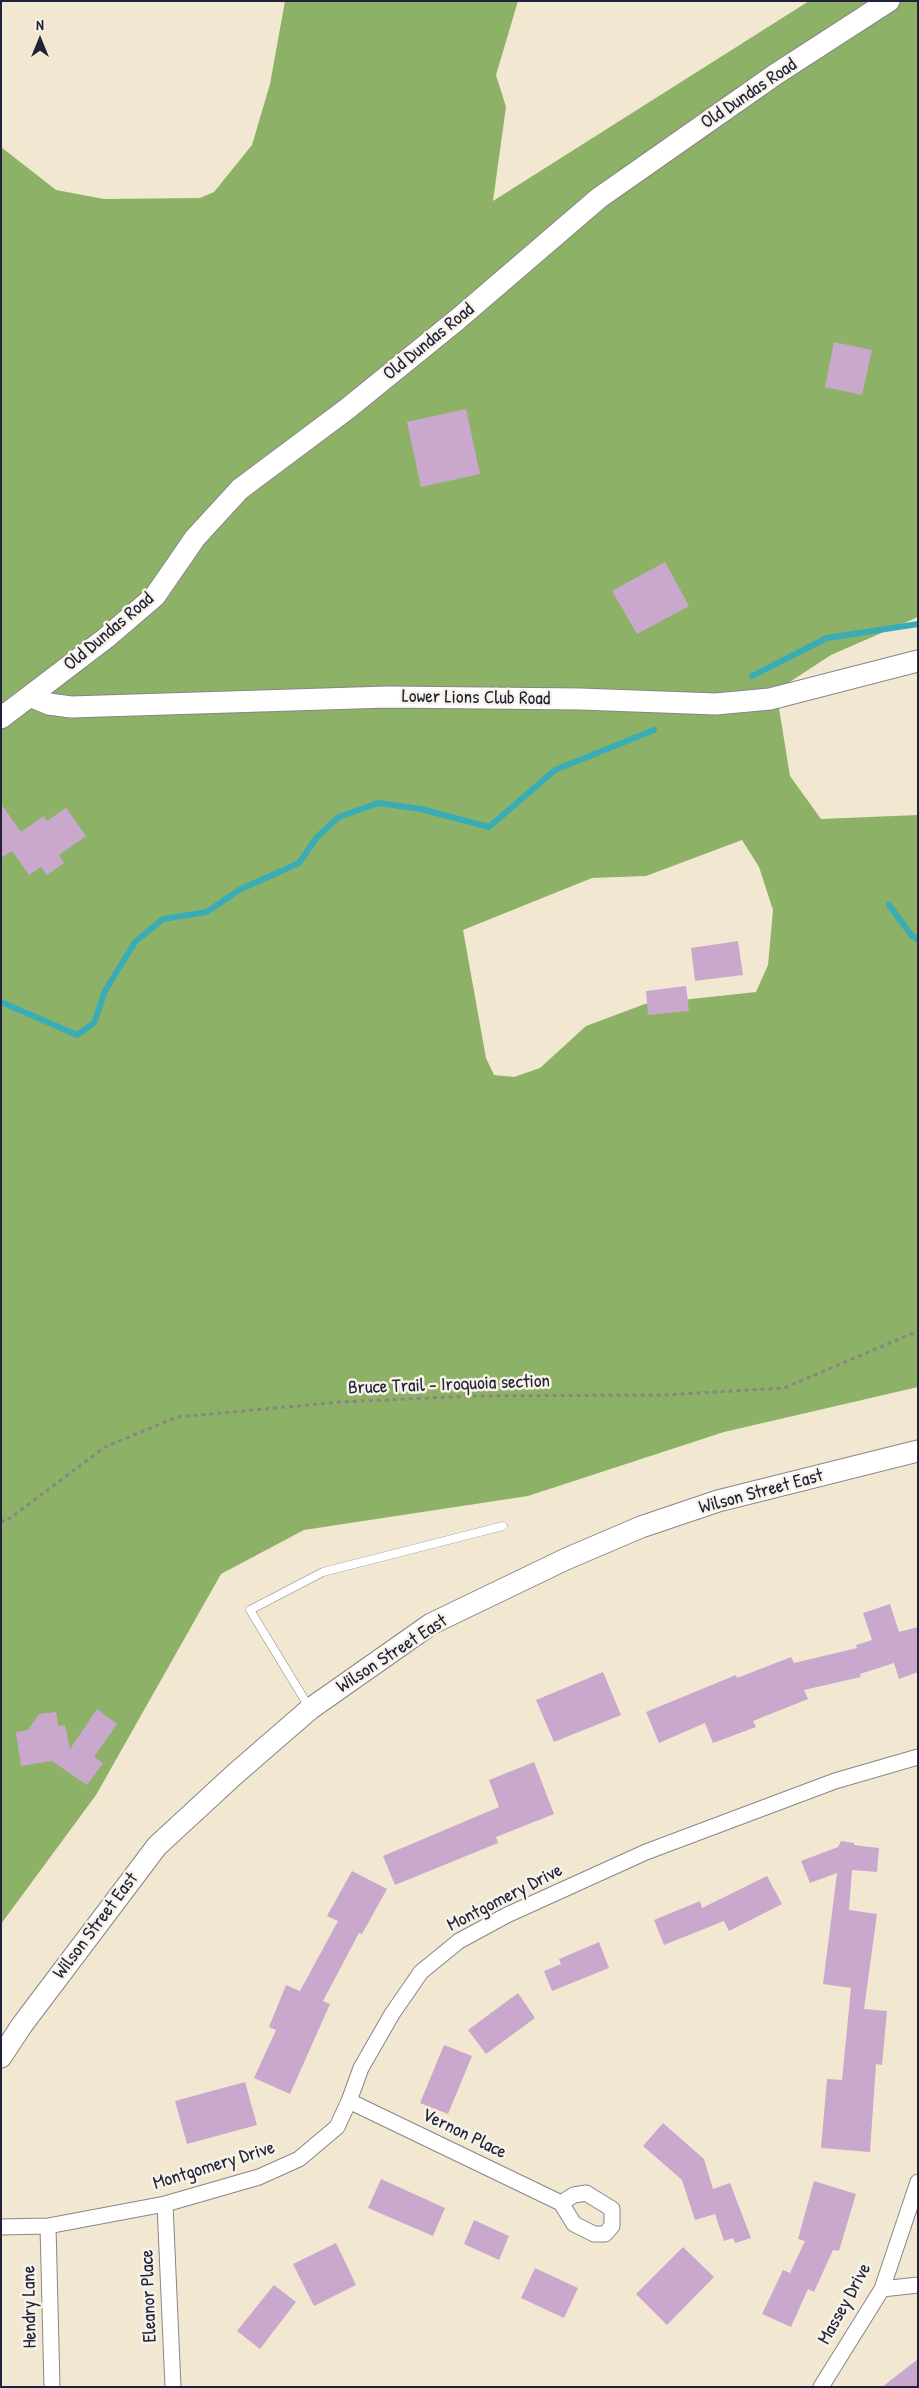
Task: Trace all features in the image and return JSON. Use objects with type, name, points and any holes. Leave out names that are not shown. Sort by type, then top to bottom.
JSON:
[{"type":"street","name":"Old Dundas Road","points":[[1,718],[106,638],[155,596],[195,538],[240,489],[362,397],[458,319],[599,198],[776,74],[889,1]]},
{"type":"street","name":"Lower Lions Club Road","points":[[30,696],[50,704],[71,707],[387,697],[580,699],[716,704],[770,699],[918,661]]},
{"type":"street","name":"Wilson Street East","points":[[1,2058],[27,2018],[157,1846],[235,1774],[310,1709],[431,1624],[566,1559],[641,1527],[718,1501],[918,1451]]},
{"type":"street","name":"Montgomery Drive","points":[[1,2227],[48,2226],[165,2204],[258,2177],[299,2159],[337,2127],[361,2068],[396,2007],[421,1972],[459,1941],[507,1915],[646,1852],[835,1780],[918,1757]]},
{"type":"street","name":"Vernon Place","points":[[349,2101],[561,2203]]},
{"type":"street","name":"Massey Drive","points":[[821,2387],[882,2289],[918,2182]]},
{"type":"street","name":"Eleanor Place","points":[[165,2204],[173,2387]]},
{"type":"street","name":"Hendry Lane","points":[[48,2226],[52,2387]]},
{"type":"street","points":[[882,2289],[918,2285]]},
{"type":"lane","points":[[310,1709],[250,1610],[323,1572],[503,1526]]},
{"type":"path","name":"Bruce Trail - Iroquoia section","points":[[1,1520],[5,1522],[105,1448],[177,1417],[341,1402],[472,1396],[664,1395],[784,1388],[918,1331]]},
{"type":"green space","points":[[285,1],[518,1],[496,75],[506,107],[493,201],[809,1],[918,1],[918,617],[831,655],[785,685],[778,702],[790,776],[821,819],[918,815],[918,1387],[724,1432],[528,1496],[304,1530],[221,1574],[96,1795],[1,1924],[1,147],[56,190],[104,199],[200,198],[214,192],[252,145],[270,84]],"holes":[[[742,840],[759,867],[773,910],[768,965],[756,992],[645,1004],[586,1026],[540,1068],[514,1077],[494,1075],[486,1058],[463,930],[592,878],[646,876]]]},
{"type":"building","points":[[834,342],[872,350],[862,395],[825,387]]},
{"type":"building","points":[[466,409],[480,474],[421,487],[407,422]]},
{"type":"building","points":[[665,562],[689,606],[637,634],[612,591]]},
{"type":"building","points":[[1,804],[21,832],[44,816],[47,821],[66,808],[86,836],[59,855],[64,863],[47,875],[41,867],[29,875],[12,851],[1,858]]},
{"type":"building","points":[[738,941],[743,975],[695,981],[691,948]]},
{"type":"building","points":[[686,986],[689,1011],[648,1015],[646,991]]},
{"type":"building","points":[[890,1604],[899,1632],[918,1627],[918,1672],[899,1679],[894,1663],[860,1674],[861,1677],[804,1690],[808,1699],[753,1721],[756,1727],[713,1743],[705,1723],[659,1743],[646,1712],[736,1675],[737,1678],[791,1657],[794,1663],[857,1648],[856,1645],[872,1640],[863,1613]]},
{"type":"building","points":[[603,1672],[621,1715],[554,1742],[536,1700]]},
{"type":"building","points":[[97,1709],[117,1724],[94,1757],[103,1763],[87,1785],[52,1761],[21,1766],[16,1732],[28,1730],[39,1714],[56,1712],[58,1726],[65,1725],[70,1749]]},
{"type":"building","points":[[534,1762],[554,1814],[496,1837],[498,1843],[395,1885],[383,1856],[499,1807],[489,1780]]},
{"type":"building","points":[[841,1841],[854,1843],[854,1845],[879,1848],[877,1872],[852,1870],[849,1910],[877,1914],[864,2009],[887,2011],[882,2065],[876,2064],[870,2152],[821,2148],[827,2079],[842,2080],[851,1988],[823,1984],[837,1873],[810,1883],[801,1861],[838,1847]]},
{"type":"building","points":[[352,1871],[387,1889],[362,1934],[359,1933],[323,2001],[330,2004],[290,2094],[254,2078],[276,2030],[269,2027],[286,1985],[300,1991],[338,1921],[327,1916]]},
{"type":"building","points":[[767,1876],[782,1904],[729,1931],[724,1921],[664,1945],[654,1920],[700,1901],[702,1908]]},
{"type":"building","points":[[599,1942],[609,1968],[552,1991],[544,1971],[561,1964],[559,1959]]},
{"type":"building","points":[[518,1993],[535,2018],[486,2054],[468,2030]]},
{"type":"building","points":[[444,2045],[472,2056],[448,2114],[420,2103]]},
{"type":"building","points":[[245,2082],[257,2125],[187,2144],[175,2101]]},
{"type":"building","points":[[663,2123],[704,2159],[713,2189],[730,2183],[751,2238],[735,2243],[733,2238],[724,2241],[715,2214],[695,2220],[682,2180],[643,2146]]},
{"type":"building","points":[[381,2179],[445,2208],[433,2236],[368,2208]]},
{"type":"building","points":[[814,2181],[856,2194],[839,2251],[833,2250],[814,2292],[808,2289],[791,2327],[762,2314],[783,2270],[790,2273],[805,2241],[798,2239]]},
{"type":"building","points":[[474,2220],[509,2236],[499,2260],[464,2244]]},
{"type":"building","points":[[336,2243],[356,2285],[314,2306],[293,2264]]},
{"type":"building","points":[[683,2247],[714,2277],[667,2325],[636,2294]]},
{"type":"building","points":[[535,2268],[578,2288],[564,2318],[521,2298]]},
{"type":"building","points":[[274,2285],[296,2302],[260,2349],[237,2331]]},
{"type":"building","points":[[918,2359],[918,2387],[882,2387]]},
{"type":"waterway","points":[[752,676],[827,638],[918,624]]},
{"type":"waterway","points":[[1,1002],[77,1035],[94,1023],[105,991],[135,942],[163,919],[207,912],[239,890],[299,863],[317,837],[339,817],[378,803],[421,809],[489,827],[555,770],[654,730]]},
{"type":"waterway","points":[[889,905],[912,936],[918,939]]}]
